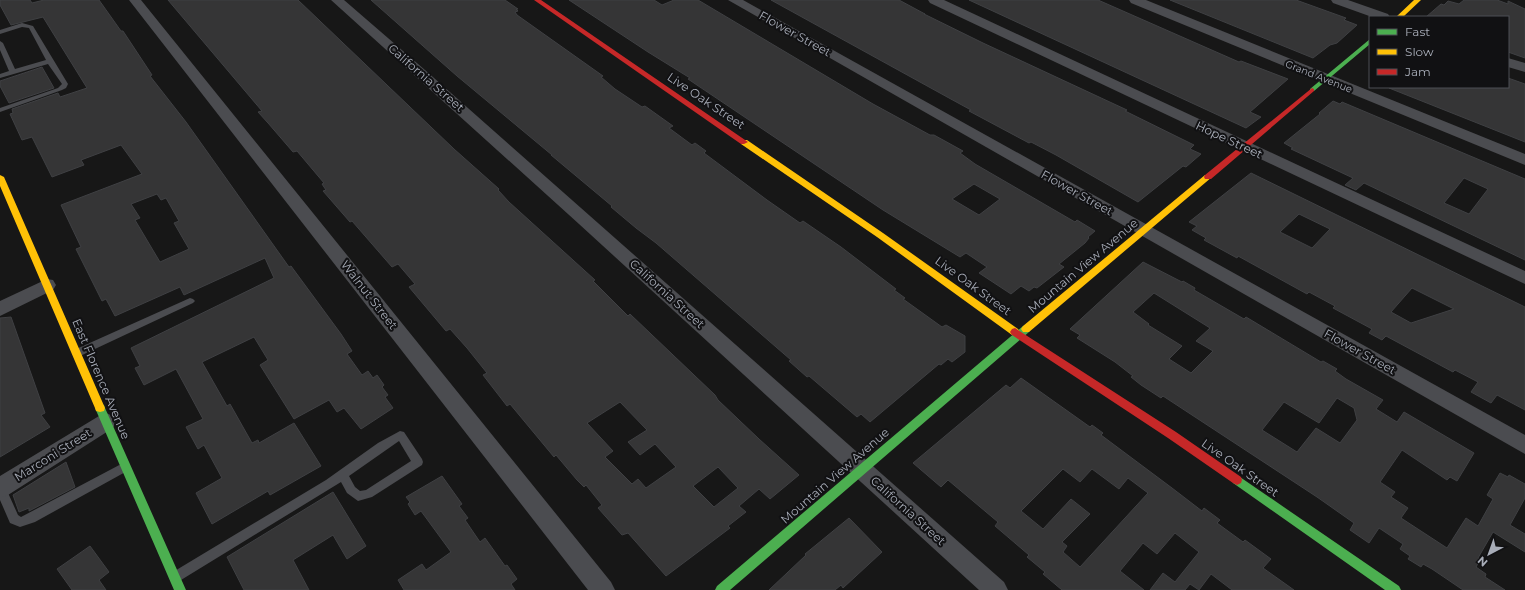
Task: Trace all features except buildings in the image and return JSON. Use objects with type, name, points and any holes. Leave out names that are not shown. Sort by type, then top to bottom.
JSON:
[{"type":"street","name":"Walnut Street","points":[[136,0],[603,590]]},
{"type":"street","name":"California Street","points":[[337,0],[547,185],[996,590]]},
{"type":"street","name":"Live Oak Street","points":[[537,0],[880,234],[1019,335],[1172,435],[1395,590]]},
{"type":"street","name":"Flower Street","points":[[734,0],[1525,445]]},
{"type":"street","name":"Hope Street","points":[[934,0],[1244,148],[1525,278]]},
{"type":"street","name":"Grand Avenue","points":[[1135,0],[1525,160]]},
{"type":"street","points":[[1337,0],[1381,16]]},
{"type":"street","points":[[1399,16],[1418,0]]},
{"type":"street","name":"Mountain View Avenue","points":[[721,590],[1019,335],[1369,42]]},
{"type":"street","points":[[1509,62],[1525,68]]},
{"type":"street","name":"East Florence Avenue","points":[[0,177],[180,590]]},
{"type":"street","points":[[0,309],[47,285]]},
{"type":"street","name":"Marconi Street","points":[[0,488],[106,422]]},
{"type":"lane","points":[[0,32],[22,26],[31,27],[65,84],[64,87],[0,110]]},
{"type":"lane","points":[[0,42],[13,72]]},
{"type":"lane","points":[[0,76],[50,61]]},
{"type":"lane","points":[[77,353],[190,301]]},
{"type":"lane","points":[[174,578],[342,474],[400,435],[418,462],[368,494],[358,496],[351,490],[342,474]]},
{"type":"lane","points":[[0,488],[14,519],[20,522],[31,518],[126,466]]},
{"type":"traffic: fast","points":[[1312,90],[1369,42]]},
{"type":"traffic: fast","points":[[721,590],[1026,329]]},
{"type":"traffic: fast","points":[[100,408],[180,590]]},
{"type":"traffic: fast","points":[[1237,480],[1395,590]]},
{"type":"traffic: slow","points":[[1400,16],[1418,0]]},
{"type":"traffic: slow","points":[[744,142],[880,235],[1015,332]]},
{"type":"traffic: slow","points":[[0,177],[100,408]]},
{"type":"traffic: slow","points":[[1026,329],[1208,177]]},
{"type":"traffic: jam","points":[[537,0],[744,142]]},
{"type":"traffic: jam","points":[[1208,177],[1312,90]]},
{"type":"traffic: jam","points":[[1015,332],[1172,435],[1237,480]]}]
